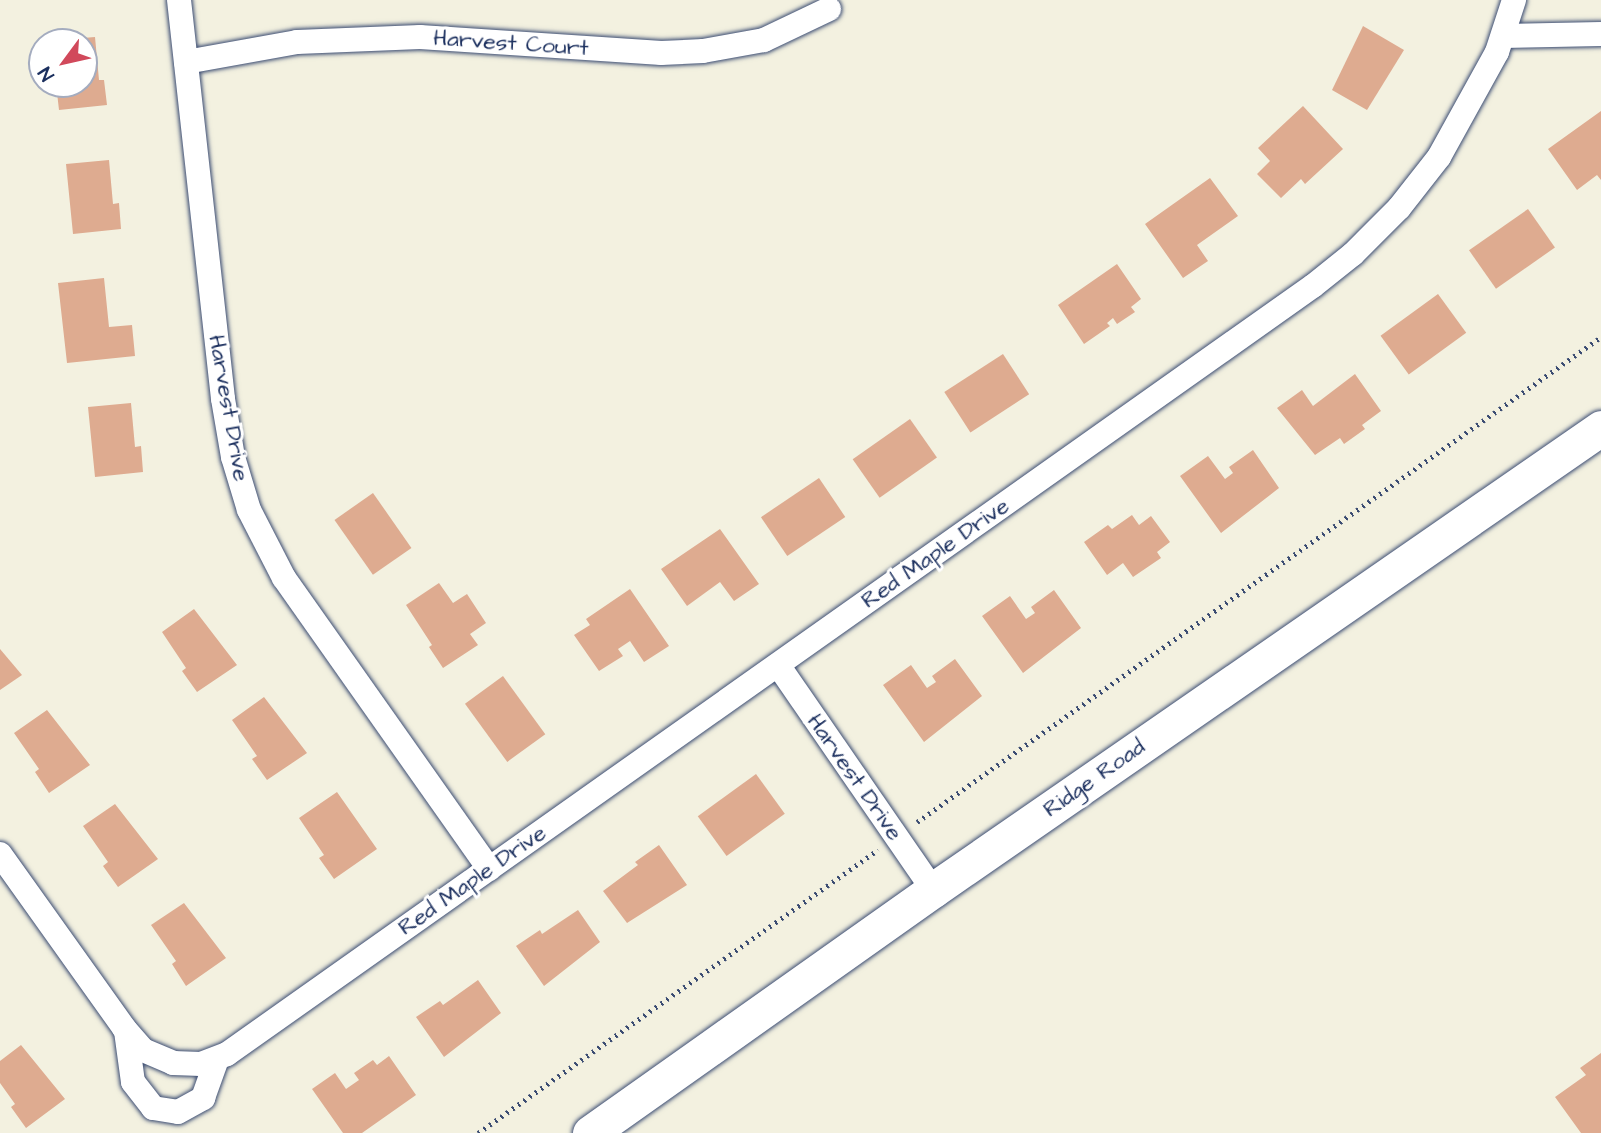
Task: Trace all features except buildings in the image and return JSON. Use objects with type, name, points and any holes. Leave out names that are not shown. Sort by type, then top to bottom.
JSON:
[{"type":"street","name":"Harvest Drive","points":[[179,0],[223,399],[233,457],[249,510],[284,578],[489,869]]},
{"type":"street","name":"Red Maple Drive","points":[[126,1031],[143,1049],[173,1063],[201,1064],[217,1059],[1313,286],[1353,254],[1399,208],[1439,157],[1466,113],[1503,36],[1514,0]]},
{"type":"street","name":"Harvest Court","points":[[186,62],[297,42],[420,37],[661,53],[703,51],[764,40],[829,9]]},
{"type":"street","points":[[1503,36],[1601,34]]},
{"type":"street","name":"Ridge Road","points":[[590,1133],[933,890],[1601,428]]},
{"type":"street","name":"Harvest Drive","points":[[778,665],[933,890]]},
{"type":"street","points":[[0,854],[126,1031],[132,1082],[153,1108],[178,1112],[203,1098],[217,1059]]},
{"type":"path","points":[[478,1133],[1601,337]]}]
